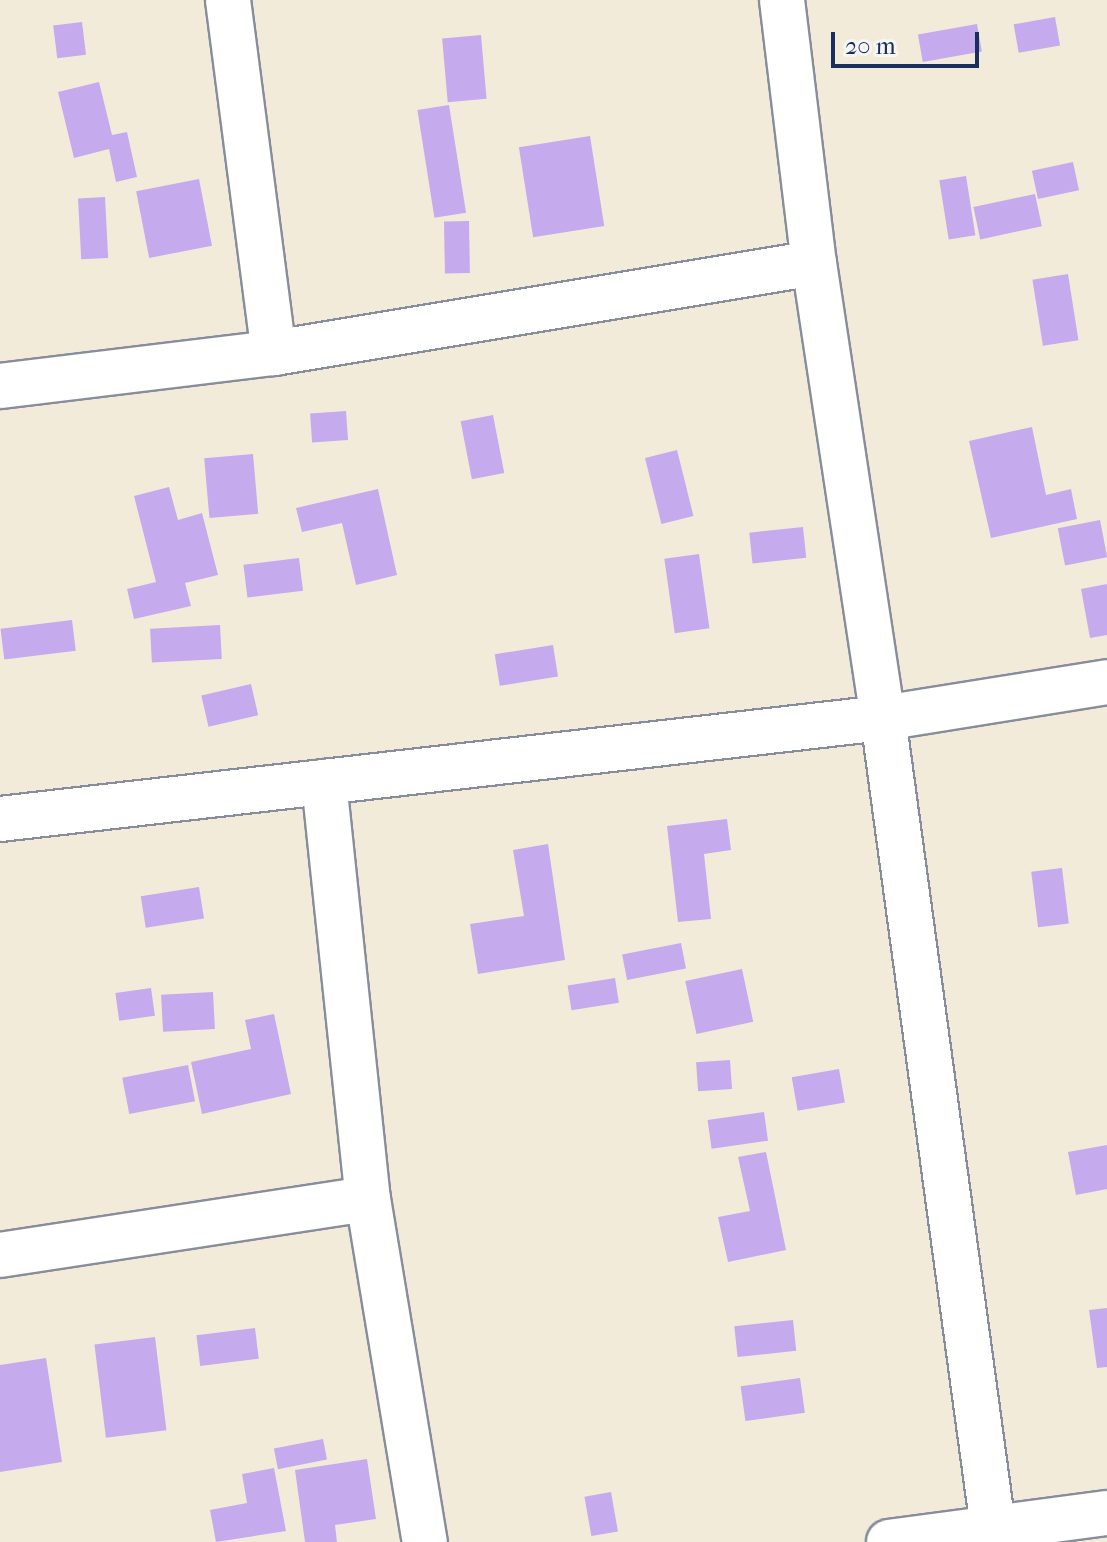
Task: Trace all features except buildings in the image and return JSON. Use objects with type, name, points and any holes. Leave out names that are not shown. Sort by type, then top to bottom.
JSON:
[{"type":"street","points":[[228,0],[274,353]]},
{"type":"street","points":[[782,0],[814,263],[883,718],[994,1536]]},
{"type":"street","points":[[0,386],[274,353],[814,263]]},
{"type":"street","points":[[0,819],[883,718],[1107,682]]},
{"type":"street","points":[[324,782],[368,1199],[425,1542]]},
{"type":"street","points":[[0,1255],[368,1199]]},
{"type":"street","points":[[889,1542],[994,1536],[1107,1513]]}]
